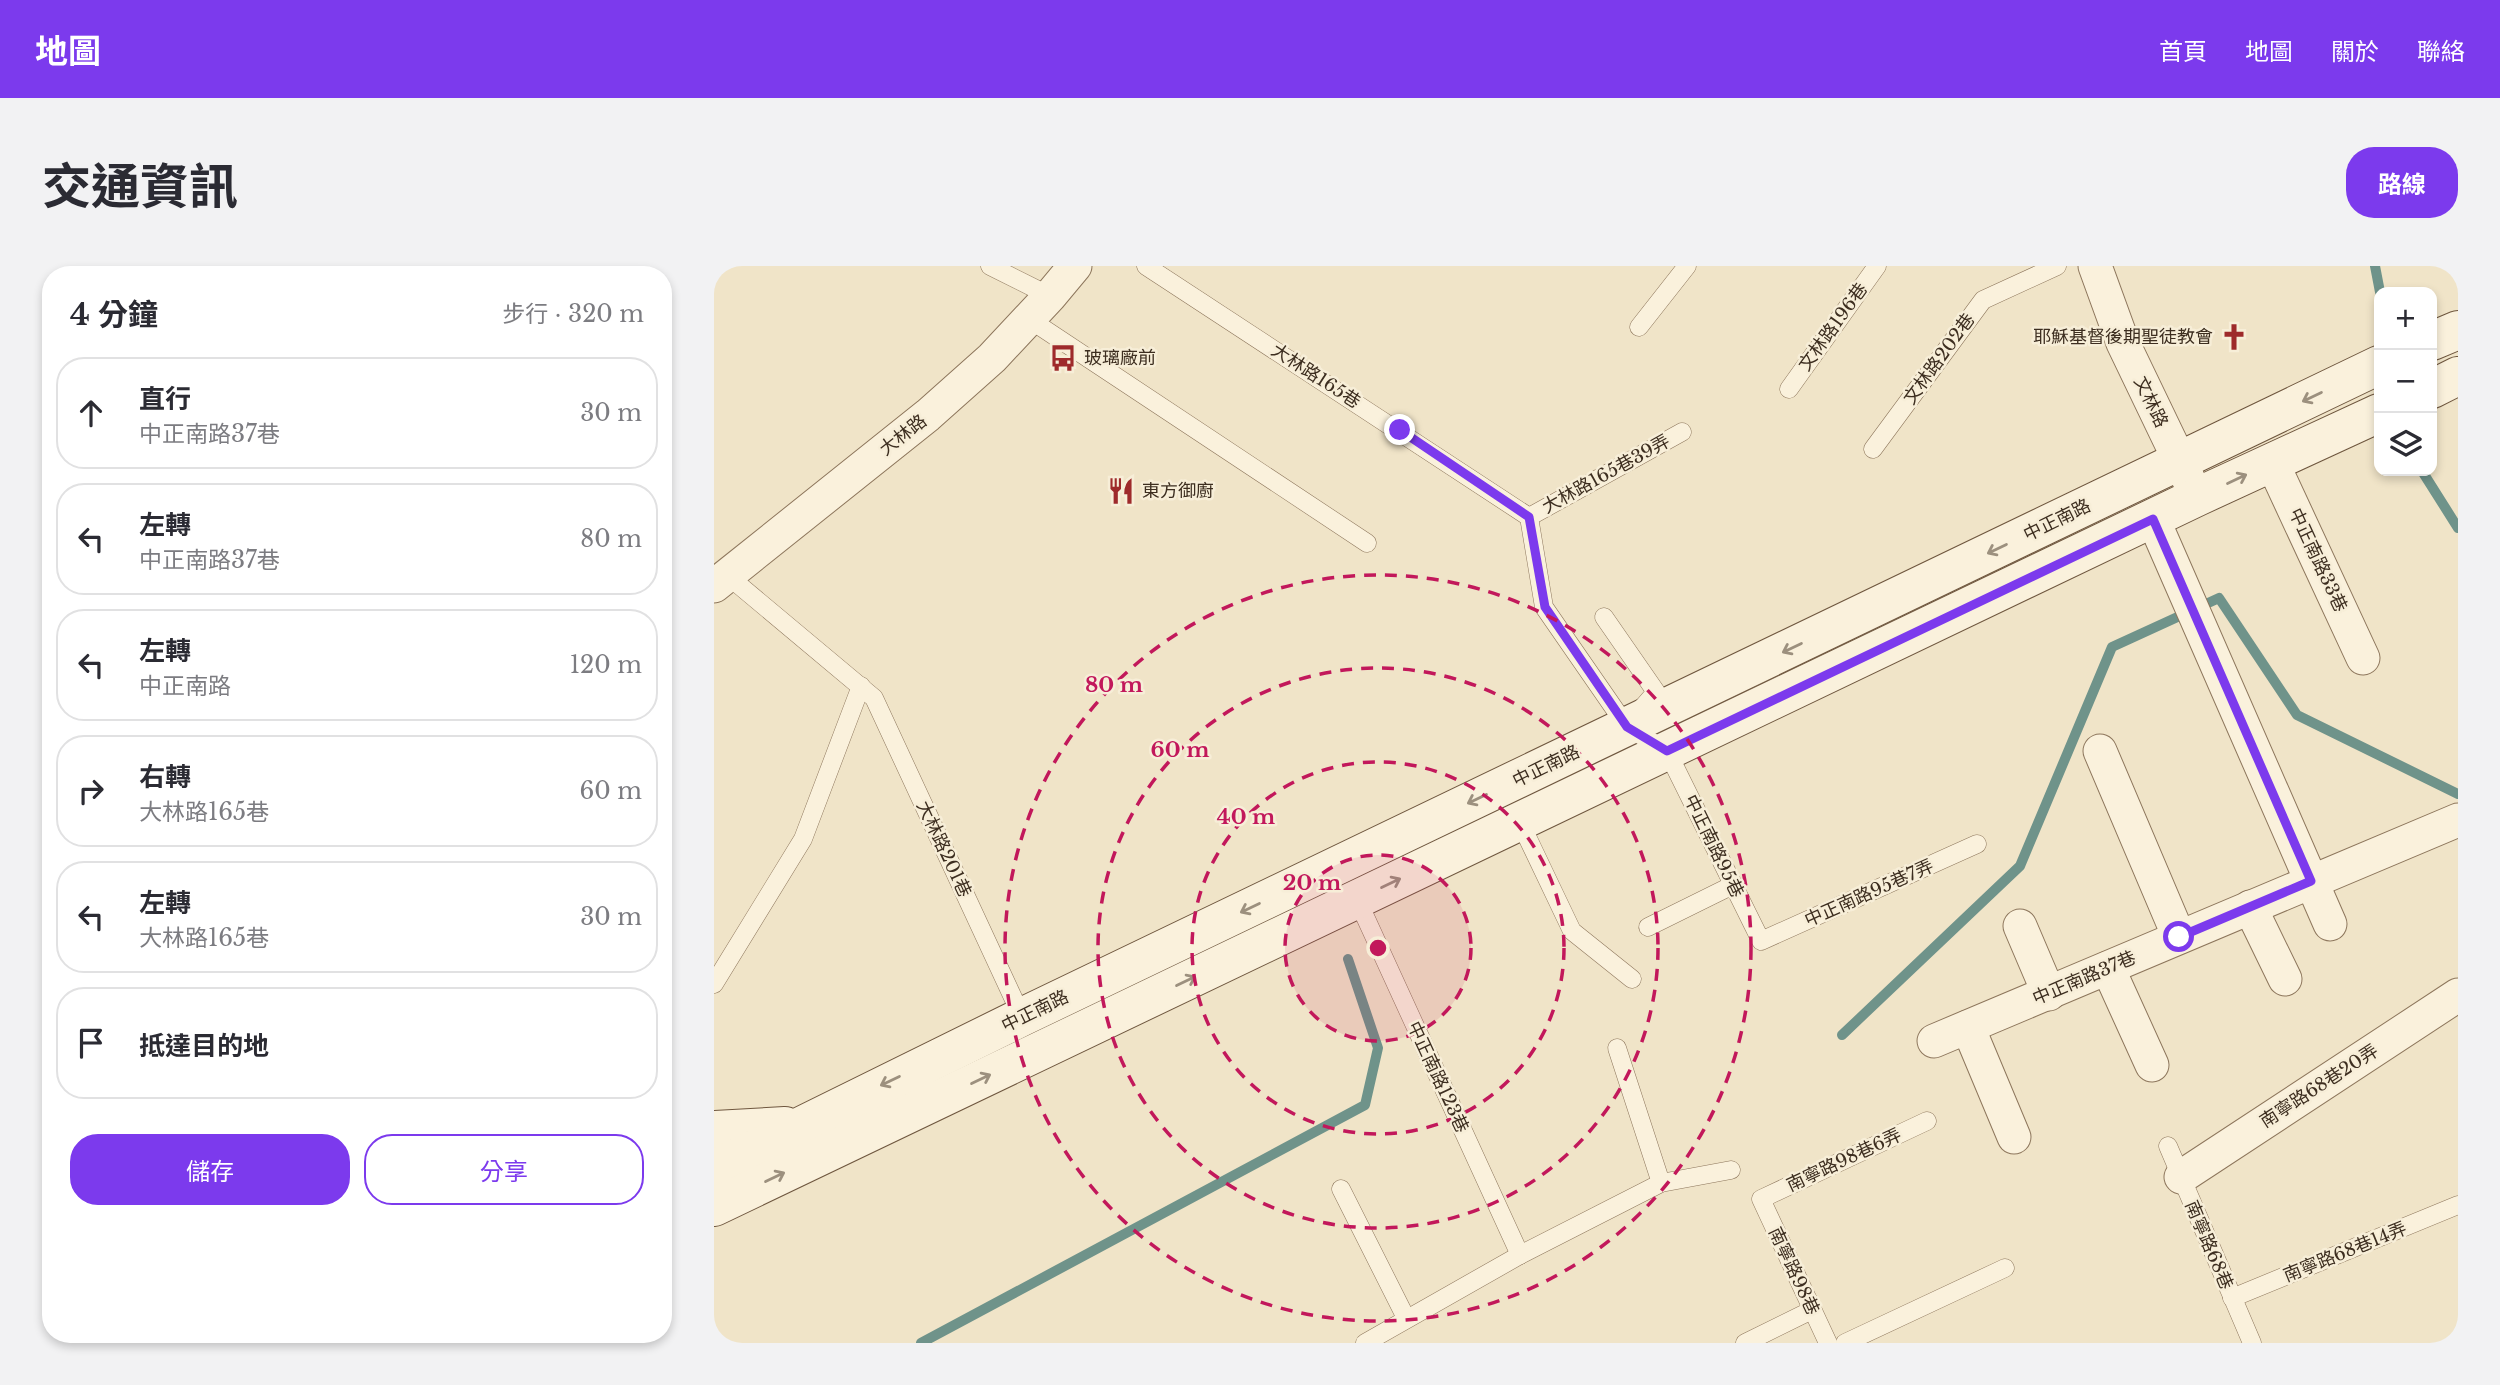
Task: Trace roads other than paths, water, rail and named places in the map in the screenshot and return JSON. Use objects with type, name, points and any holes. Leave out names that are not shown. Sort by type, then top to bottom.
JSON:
[{"type":"street","name":"大林路","points":[[721,581],[928,415],[992,358],[1075,266]]},
{"type":"street","name":"文林路","points":[[2095,266],[2123,343],[2197,498]]},
{"type":"street","points":[[2437,339],[2458,330]]},
{"type":"street","name":"中正南路","points":[[718,1198],[801,1125],[2374,367]]},
{"type":"street","points":[[2437,386],[2458,376]]},
{"type":"street","name":"中正南路","points":[[718,1198],[1520,822],[2374,415]]},
{"type":"street","name":"中正南路33巷","points":[[2273,462],[2363,658]]},
{"type":"street","points":[[2153,519],[2330,924]]},
{"type":"street","points":[[2100,751],[2179,937]]},
{"type":"street","name":"中正南路37巷","points":[[1934,1041],[2458,820]]},
{"type":"street","points":[[2250,907],[2285,979]]},
{"type":"street","points":[[2020,926],[2049,994]]},
{"type":"street","points":[[2108,968],[2152,1065]]},
{"type":"street","name":"南寧路68巷20弄","points":[[2181,1177],[2458,995]]},
{"type":"street","points":[[1968,1027],[2014,1137]]},
{"type":"street","points":[[714,1130],[801,1125]]},
{"type":"lane","points":[[990,266],[1039,308],[1367,543]]},
{"type":"lane","name":"大林路165巷","points":[[1146,266],[1529,517]]},
{"type":"lane","name":"文林路196巷","points":[[1789,388],[1877,266]]},
{"type":"lane","name":"文林路202巷","points":[[1873,449],[1983,300],[2057,266]]},
{"type":"lane","points":[[1639,327],[1683,268]]},
{"type":"lane","name":"大林路165巷39弄","points":[[1529,517],[1682,432]]},
{"type":"lane","points":[[1529,517],[1545,607],[1627,727],[1667,751]]},
{"type":"lane","name":"大林路201巷","points":[[721,581],[874,698],[1022,1017]]},
{"type":"lane","points":[[1604,617],[1656,692],[1627,727]]},
{"type":"lane","points":[[714,984],[803,839],[861,686]]},
{"type":"lane","name":"中正南路95巷","points":[[1667,751],[1761,941]]},
{"type":"lane","points":[[1520,822],[1572,931],[1632,979]]},
{"type":"lane","name":"中正南路95巷7弄","points":[[1761,941],[1977,844]]},
{"type":"lane","points":[[1647,927],[1733,885]]},
{"type":"lane","name":"中正南路123巷","points":[[1357,899],[1520,1255]]},
{"type":"lane","points":[[1617,1048],[1661,1183]]},
{"type":"lane","name":"南寧路98巷6弄","points":[[1761,1199],[1927,1121]]},
{"type":"lane","name":"南寧路68巷","points":[[2168,1146],[2252,1343]]},
{"type":"lane","points":[[1365,1343],[1520,1255],[1661,1183],[1731,1170]]},
{"type":"lane","points":[[1341,1188],[1406,1318]]},
{"type":"lane","name":"南寧路98巷","points":[[1761,1199],[1828,1343]]},
{"type":"lane","name":"南寧路68巷14弄","points":[[2232,1298],[2458,1205]]},
{"type":"lane","points":[[1845,1343],[2006,1268]]},
{"type":"lane","points":[[1745,1343],[1812,1310]]},
{"type":"waterway","points":[[2375,266],[2379,287]]},
{"type":"waterway","points":[[2425,476],[2458,528]]},
{"type":"waterway","points":[[1842,1035],[2020,866],[2112,647],[2219,598],[2297,715],[2458,794]]},
{"type":"waterway","points":[[921,1343],[1365,1105],[1378,1048],[1348,959]]},
{"type":"place","name":"耶穌基督後期聖徒教會","points":[[2234,337]]},
{"type":"place","name":"玻璃廠前","points":[[1063,358]]},
{"type":"place","name":"東方御廚","points":[[1121,491]]}]
